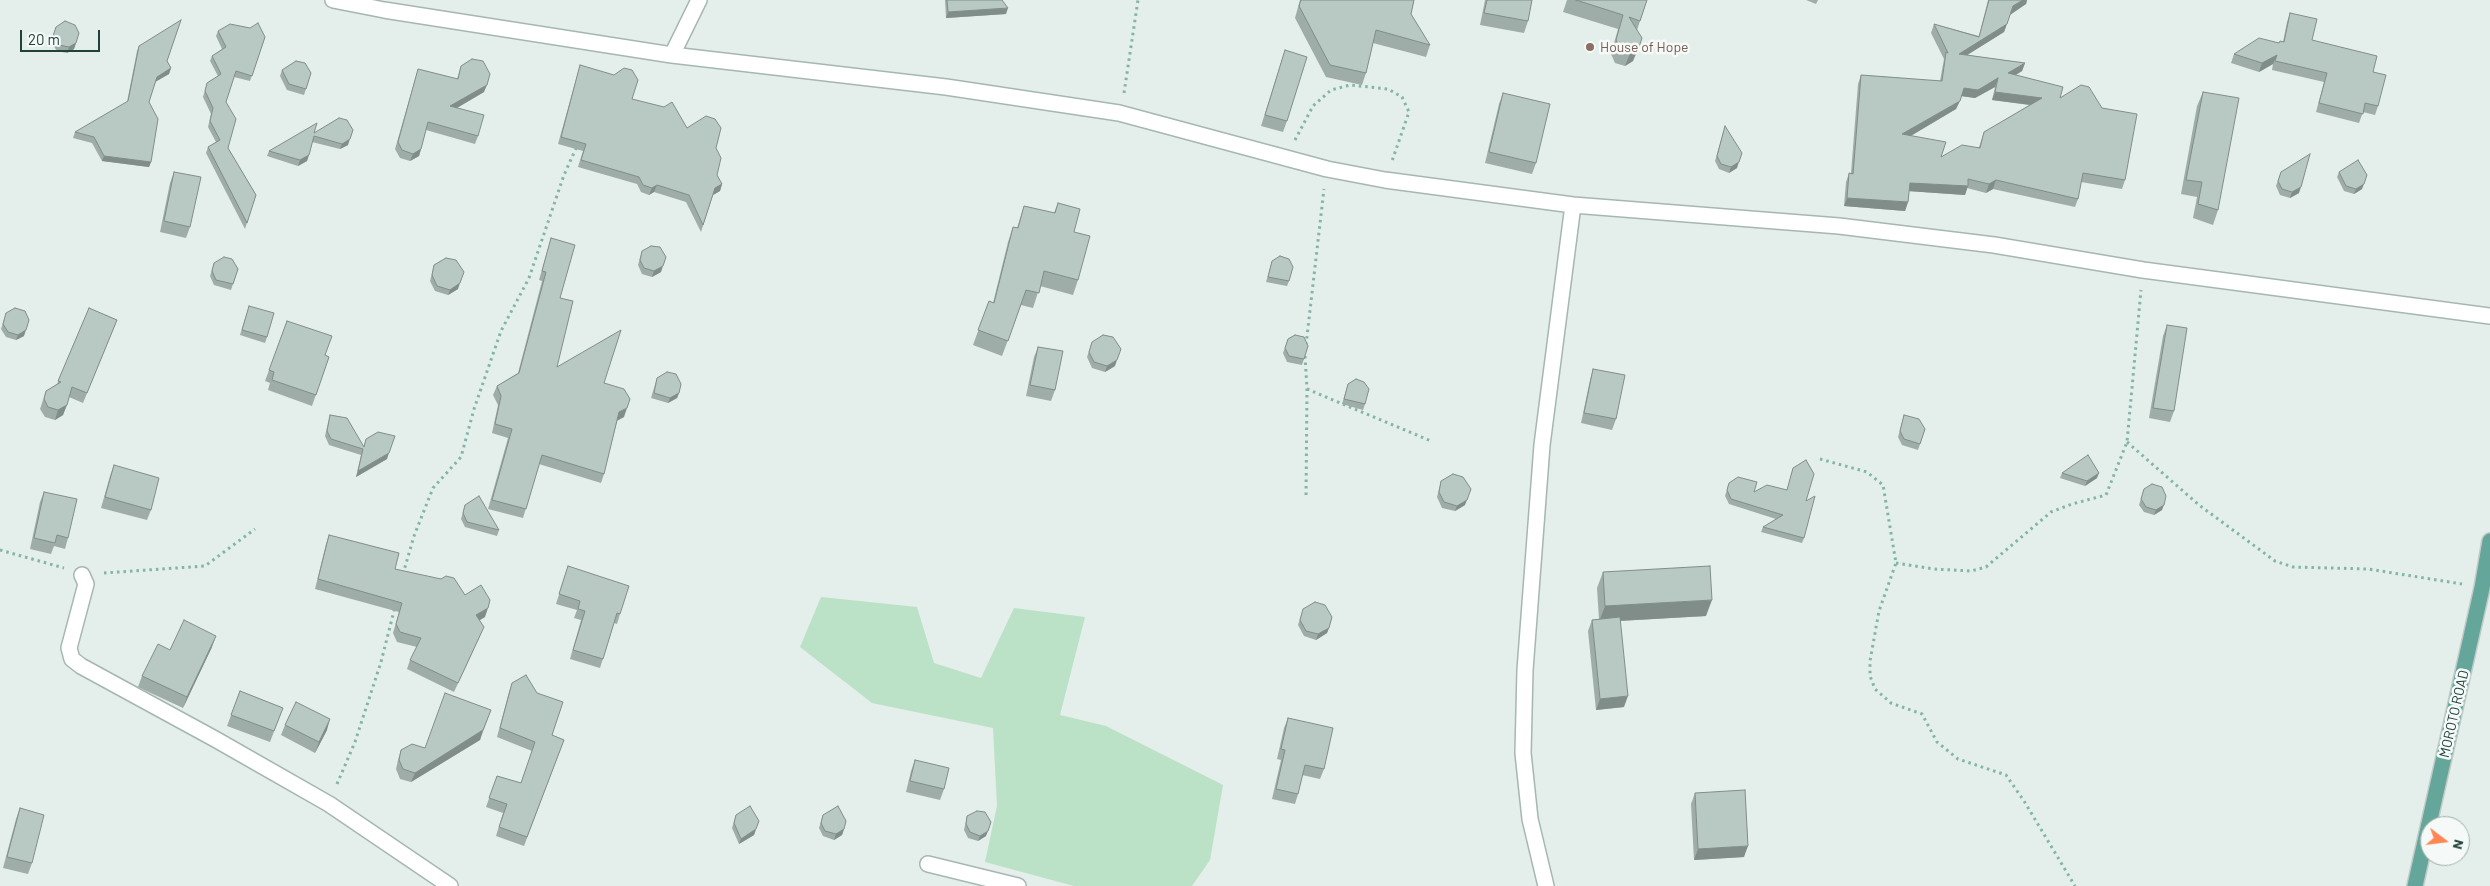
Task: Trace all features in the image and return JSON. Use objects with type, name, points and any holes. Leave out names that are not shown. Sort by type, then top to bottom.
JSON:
[{"type":"main road","name":"MOROTO ROAD","points":[[2415,886],[2490,550]]},
{"type":"street","points":[[333,0],[384,10],[672,55],[946,87],[1119,113],[1327,169],[1385,180],[1573,205],[1839,226],[1994,245],[2143,270],[2490,316]]},
{"type":"street","points":[[672,55],[699,0]]},
{"type":"street","points":[[1546,886],[1530,819],[1523,753],[1525,670],[1542,445],[1573,205]]},
{"type":"street","points":[[82,575],[86,584],[69,648],[72,658],[80,666],[215,739],[329,804],[450,886]]},
{"type":"street","points":[[928,864],[1018,886]]},
{"type":"path","points":[[1119,113],[1127,81],[1138,0]]},
{"type":"path","points":[[1287,158],[1313,106],[1331,90],[1350,85],[1388,89],[1402,98],[1409,112],[1385,180]]},
{"type":"path","points":[[402,581],[414,536],[433,488],[461,457],[474,409],[502,331],[529,278],[564,175],[581,138]]},
{"type":"path","points":[[1306,497],[1307,389],[1304,359],[1327,169]]},
{"type":"path","points":[[1896,562],[1934,569],[1971,570],[1986,567],[2051,512],[2106,495],[2127,442],[2143,270]]},
{"type":"path","points":[[1307,389],[1431,441]]},
{"type":"path","points":[[2127,442],[2199,505],[2275,560],[2293,567],[2368,569],[2482,588]]},
{"type":"path","points":[[1820,459],[1867,472],[1883,485],[1896,562],[1879,611],[1870,661],[1870,676],[1875,689],[1891,703],[1922,714],[1937,742],[1958,759],[2006,775],[2024,801],[2075,886]]},
{"type":"path","points":[[0,550],[73,570],[82,575],[205,566],[255,529]]},
{"type":"path","points":[[329,804],[355,742],[381,662],[397,599]]},
{"type":"green space","points":[[821,597],[917,607],[934,663],[981,678],[1014,608],[1085,617],[1060,715],[1106,726],[1223,785],[1210,860],[1192,886],[1074,886],[985,862],[997,806],[993,728],[872,703],[800,647]]},
{"type":"building","points":[[947,0],[1002,0],[1008,8],[948,12]]},
{"type":"building","points":[[1301,0],[1414,0],[1411,14],[1430,45],[1376,30],[1366,73],[1330,65],[1299,6]]},
{"type":"building","points":[[1487,0],[1532,0],[1528,21],[1484,13]]},
{"type":"building","points":[[1576,0],[1647,0],[1640,21],[1629,17],[1642,38],[1639,47],[1631,51],[1620,48],[1616,40],[1623,15]]},
{"type":"building","points":[[1989,0],[2023,0],[2013,6],[2007,24],[1959,54],[2025,63],[2008,73],[2063,87],[2060,98],[2081,85],[2089,87],[2102,108],[2137,114],[2125,180],[2083,173],[2078,199],[1996,180],[1989,184],[1968,179],[1968,186],[1910,183],[1908,202],[1847,198],[1849,173],[1853,174],[1861,75],[1942,81],[1946,52],[1948,53],[1934,24],[1979,37]],"holes":[[[1998,78],[1995,92],[2042,98],[1984,132],[1980,148],[1962,145],[1941,157],[1946,142],[1902,134],[1960,101],[1964,88],[1978,90]]]},
{"type":"building","points":[[2290,13],[2317,19],[2312,40],[2377,56],[2373,72],[2386,75],[2378,106],[2365,103],[2363,114],[2319,103],[2327,73],[2275,61],[2277,55],[2262,63],[2234,54],[2259,38],[2279,43],[2280,41],[2284,42]]},
{"type":"building","points":[[181,20],[167,61],[171,68],[157,77],[149,102],[158,119],[151,162],[104,156],[94,137],[75,132],[128,101],[139,46]]},
{"type":"building","points":[[65,21],[75,25],[79,33],[76,43],[69,47],[59,45],[53,36],[56,27]]},
{"type":"building","points":[[258,23],[265,37],[252,76],[236,71],[226,102],[236,119],[228,148],[256,195],[247,223],[208,147],[220,140],[210,121],[213,108],[205,91],[207,83],[221,74],[212,56],[226,47],[218,31],[230,24],[250,28]]},
{"type":"building","points":[[1285,50],[1307,57],[1287,121],[1265,115]]},
{"type":"building","points":[[472,59],[483,61],[490,74],[487,85],[450,106],[484,115],[478,136],[428,122],[421,149],[413,154],[402,150],[398,142],[418,69],[458,79],[461,66]]},
{"type":"building","points":[[296,61],[305,63],[311,73],[306,89],[289,84],[282,70]]},
{"type":"building","points":[[580,65],[614,75],[624,68],[632,70],[638,80],[632,99],[664,107],[672,102],[687,128],[706,116],[715,119],[721,128],[716,148],[721,158],[717,175],[722,184],[715,188],[703,225],[689,195],[657,185],[652,188],[643,185],[639,177],[581,160],[586,144],[561,137]]},
{"type":"building","points":[[2203,92],[2239,98],[2218,210],[2198,204],[2202,182],[2186,180]]},
{"type":"building","points":[[1503,93],[1550,104],[1536,163],[1489,152]]},
{"type":"building","points":[[339,118],[347,120],[353,130],[350,139],[342,144],[314,136],[309,155],[300,160],[269,151],[317,123],[314,133]]},
{"type":"building","points":[[1725,126],[1742,153],[1739,162],[1731,167],[1721,164],[1717,156]]},
{"type":"building","points":[[2310,154],[2301,187],[2292,192],[2282,189],[2278,181],[2281,172]]},
{"type":"building","points":[[2358,160],[2367,175],[2364,184],[2356,189],[2346,186],[2339,172]]},
{"type":"building","points":[[174,172],[201,177],[190,227],[164,221]]},
{"type":"building","points":[[1058,203],[1080,209],[1074,232],[1090,236],[1078,280],[1044,271],[1039,293],[1026,290],[1008,341],[978,330],[989,301],[994,303],[1013,227],[1018,228],[1024,206],[1055,213]]},
{"type":"building","points":[[551,238],[575,245],[560,298],[573,301],[557,367],[621,330],[604,383],[624,389],[630,399],[627,408],[619,412],[604,474],[542,455],[526,509],[492,500],[512,429],[495,424],[501,396],[497,386],[519,373],[546,272],[542,271]]},
{"type":"building","points":[[651,246],[660,247],[666,257],[663,266],[654,271],[644,268],[640,260],[642,251]]},
{"type":"building","points":[[1280,256],[1289,259],[1293,267],[1289,281],[1268,277],[1272,261]]},
{"type":"building","points":[[224,257],[232,259],[238,269],[233,284],[216,280],[212,271],[214,263]]},
{"type":"building","points":[[446,258],[456,260],[464,272],[460,283],[450,290],[437,286],[432,275],[434,265]]},
{"type":"building","points":[[249,306],[274,313],[267,337],[242,330]]},
{"type":"building","points":[[15,308],[25,311],[29,320],[26,330],[18,335],[8,332],[3,324],[6,313]]},
{"type":"building","points":[[89,308],[117,320],[87,393],[72,387],[67,405],[58,410],[48,407],[44,399],[46,391],[61,382],[58,381]]},
{"type":"building","points":[[287,321],[332,336],[325,355],[329,357],[316,395],[272,380],[274,372],[269,370]]},
{"type":"building","points":[[2167,325],[2187,328],[2174,411],[2153,408]]},
{"type":"building","points":[[1103,335],[1113,337],[1121,349],[1117,360],[1107,366],[1094,362],[1089,352],[1092,342]]},
{"type":"building","points":[[1295,335],[1304,337],[1308,346],[1304,359],[1289,356],[1285,348],[1288,339]]},
{"type":"building","points":[[1038,347],[1063,351],[1055,390],[1030,385]]},
{"type":"building","points":[[1593,369],[1625,375],[1616,419],[1584,413]]},
{"type":"building","points":[[667,372],[676,374],[681,384],[679,393],[670,398],[654,393],[657,378]]},
{"type":"building","points":[[1356,379],[1364,382],[1369,389],[1365,404],[1344,399],[1348,384]]},
{"type":"building","points":[[330,415],[347,418],[364,447],[366,439],[378,432],[395,436],[389,453],[358,471],[363,449],[331,439],[327,431]]},
{"type":"building","points":[[1904,415],[1919,419],[1925,429],[1920,444],[1904,439],[1900,431]]},
{"type":"building","points":[[2088,455],[2099,473],[2087,481],[2062,473]]},
{"type":"building","points":[[1806,460],[1814,474],[1806,501],[1815,496],[1804,538],[1763,527],[1783,515],[1731,499],[1727,490],[1729,483],[1738,477],[1757,482],[1754,492],[1767,485],[1787,490],[1793,468]]},
{"type":"building","points":[[114,465],[159,478],[151,510],[105,497]]},
{"type":"building","points":[[1453,474],[1463,477],[1471,489],[1467,500],[1457,506],[1444,502],[1439,492],[1441,481]]},
{"type":"building","points":[[2152,484],[2162,487],[2166,496],[2164,505],[2156,510],[2146,507],[2141,499],[2144,489]]},
{"type":"building","points":[[44,492],[77,499],[68,538],[57,535],[55,543],[34,538]]},
{"type":"building","points":[[479,496],[499,530],[467,522],[463,513],[465,505]]},
{"type":"building","points":[[329,535],[399,553],[395,569],[441,579],[446,576],[454,578],[465,595],[481,585],[490,600],[488,608],[476,615],[484,627],[458,683],[410,660],[421,638],[400,632],[396,624],[402,603],[318,579]]},
{"type":"building","points":[[568,566],[629,586],[620,614],[617,613],[603,659],[573,650],[585,611],[578,609],[580,601],[559,594]]},
{"type":"building","points":[[1710,566],[1712,600],[1605,606],[1603,572]]},
{"type":"building","points":[[1315,602],[1325,605],[1332,617],[1329,628],[1318,634],[1306,631],[1300,620],[1303,609]]},
{"type":"building","points":[[1620,617],[1628,696],[1600,699],[1592,620]]},
{"type":"building","points":[[184,620],[216,636],[187,697],[142,676],[158,644],[170,650]]},
{"type":"building","points":[[526,675],[537,693],[563,702],[552,735],[564,740],[527,837],[499,827],[507,804],[489,798],[497,776],[521,783],[535,742],[500,728],[512,683]]},
{"type":"building","points":[[240,691],[283,708],[274,731],[231,715]]},
{"type":"building","points":[[445,693],[491,710],[483,730],[415,773],[403,769],[399,760],[401,750],[412,744],[425,748]]},
{"type":"building","points":[[296,702],[330,719],[319,742],[285,725]]},
{"type":"building","points":[[1288,718],[1333,728],[1324,769],[1305,765],[1298,794],[1276,789],[1285,750],[1281,749]]},
{"type":"building","points":[[915,760],[949,768],[944,789],[910,781]]},
{"type":"building","points":[[1745,790],[1748,846],[1698,849],[1695,793]]},
{"type":"building","points":[[750,806],[759,821],[756,829],[741,839],[734,823],[736,815]]},
{"type":"building","points":[[838,806],[846,821],[844,829],[836,834],[825,831],[821,823],[823,815]]},
{"type":"building","points":[[20,808],[44,815],[32,863],[7,857]]},
{"type":"building","points":[[977,811],[985,812],[991,822],[988,831],[980,836],[970,832],[966,824],[967,816]]},
{"type":"place","name":"House of Hope","points":[[1590,47]]}]
